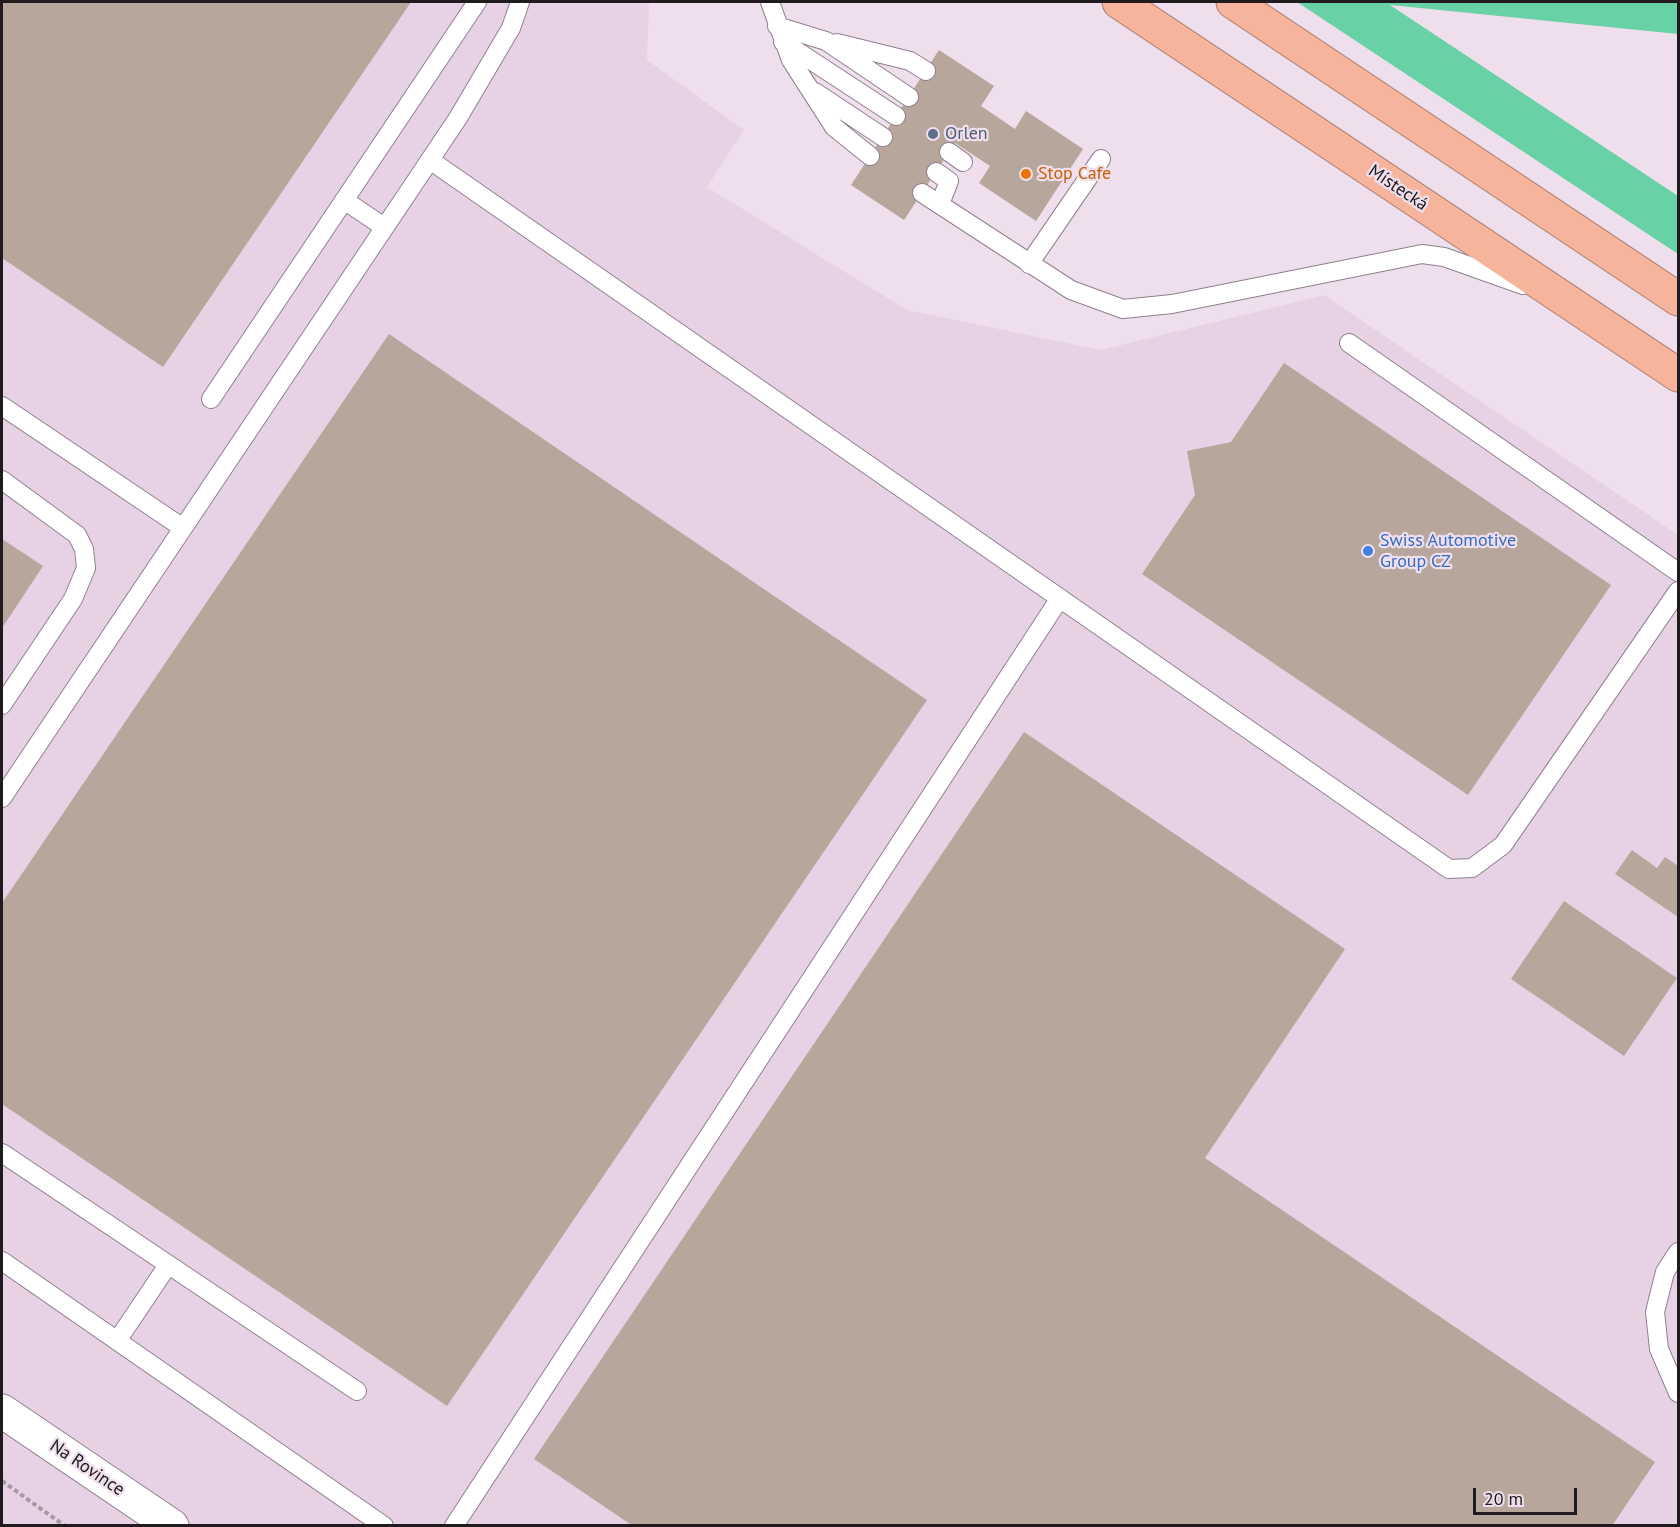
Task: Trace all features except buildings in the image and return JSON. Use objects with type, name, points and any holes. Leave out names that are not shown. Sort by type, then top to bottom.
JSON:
[{"type":"highway","name":"Místecká","points":[[1119,2],[1678,375]]},
{"type":"highway","points":[[1233,2],[1678,298]]},
{"type":"street","name":"Na Rovince","points":[[2,1410],[172,1526]]},
{"type":"lane","points":[[211,399],[477,2]]},
{"type":"lane","points":[[2,798],[430,160],[511,28],[520,2]]},
{"type":"lane","points":[[770,2],[791,60],[808,88],[834,127],[870,156]]},
{"type":"lane","points":[[780,34],[826,40],[910,61],[926,71]]},
{"type":"lane","points":[[780,34],[896,116]]},
{"type":"lane","points":[[826,40],[909,97]]},
{"type":"lane","points":[[808,88],[883,137]]},
{"type":"lane","points":[[1029,264],[1101,159]]},
{"type":"lane","points":[[430,160],[1449,869],[1472,868],[1503,845],[1678,591]]},
{"type":"lane","points":[[936,172],[950,181],[939,204]]},
{"type":"lane","points":[[922,193],[1071,290],[1123,309],[1172,304],[1422,254],[1444,257],[1565,299]]},
{"type":"lane","points":[[344,200],[384,227]]},
{"type":"lane","points":[[1349,342],[1678,572]]},
{"type":"lane","points":[[2,406],[183,528]]},
{"type":"lane","points":[[2,480],[76,535],[84,549],[86,568],[73,599],[2,705]]},
{"type":"lane","points":[[454,1526],[1059,598]]},
{"type":"lane","points":[[2,1153],[357,1391]]},
{"type":"lane","points":[[1678,1252],[1665,1272],[1655,1312],[1659,1349],[1678,1393]]},
{"type":"lane","points":[[2,1261],[384,1526]]},
{"type":"lane","points":[[117,1341],[168,1265]]},
{"type":"path","points":[[2,1481],[65,1526]]},
{"type":"shaded area","points":[[2,2],[649,2],[647,60],[744,130],[707,187],[907,310],[1101,350],[1324,295],[1678,535],[1678,1525],[2,1526]]},
{"type":"green space","points":[[1297,2],[1678,2],[1678,34],[1390,5],[1678,196],[1678,254]]},
{"type":"place","name":"Orlen","points":[[933,134]]},
{"type":"place","name":"Stop Cafe","points":[[1026,174]]},
{"type":"place","name":"Swiss Automotive Group CZ","points":[[1368,551]]}]
